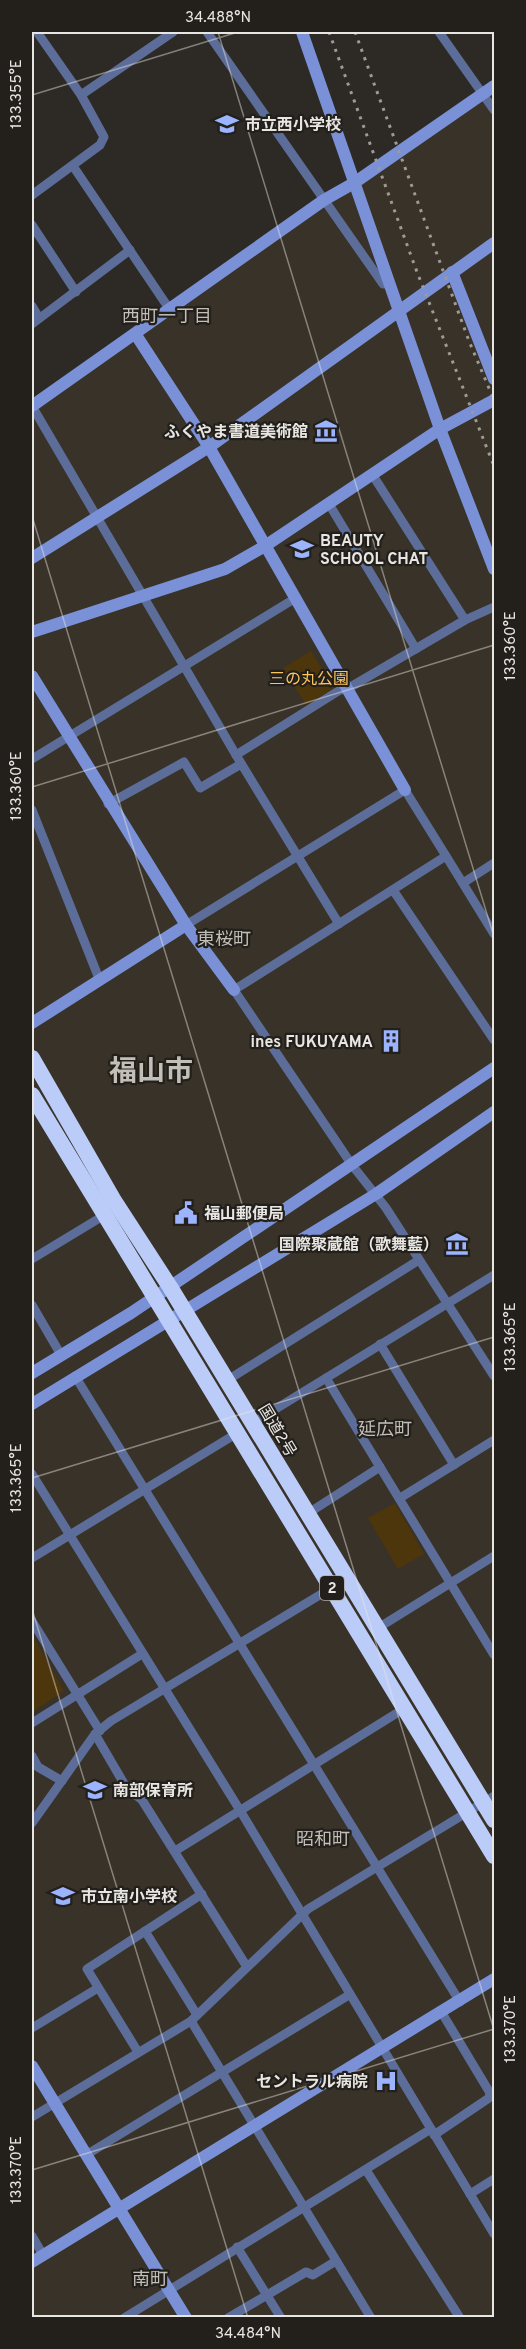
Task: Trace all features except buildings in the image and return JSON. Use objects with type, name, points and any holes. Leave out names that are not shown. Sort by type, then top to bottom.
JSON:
[{"type":"highway","name":"国道2号","points":[[32,1058],[113,1199],[170,1287],[226,1381],[245,1428],[332,1588],[495,1856]]},
{"type":"highway","name":"国道2号","points":[[32,1095],[103,1216],[169,1321],[307,1514],[489,1799],[495,1820]]},
{"type":"street","points":[[32,195],[100,145],[104,137],[81,95],[37,32]]},
{"type":"street","points":[[81,95],[173,32]]},
{"type":"street","points":[[207,32],[383,284],[389,283]]},
{"type":"street","points":[[302,32],[440,429],[495,569]]},
{"type":"street","points":[[439,32],[495,110]]},
{"type":"street","points":[[339,924],[236,755],[98,515],[32,406],[136,335],[324,200],[354,183],[495,86]]},
{"type":"street","points":[[73,166],[170,310]]},
{"type":"street","points":[[32,225],[76,292]]},
{"type":"street","points":[[32,558],[209,447],[495,243]]},
{"type":"street","points":[[32,306],[35,321],[130,250]]},
{"type":"street","points":[[452,272],[495,379]]},
{"type":"street","points":[[136,335],[209,447],[405,790],[495,934]]},
{"type":"street","points":[[32,632],[225,569],[265,546],[440,429],[495,400]]},
{"type":"street","points":[[372,474],[465,620]]},
{"type":"street","points":[[328,504],[416,649]]},
{"type":"street","points":[[32,759],[294,599]]},
{"type":"street","points":[[236,755],[331,696],[347,689],[465,620],[495,607]]},
{"type":"street","points":[[32,676],[108,804],[186,925],[234,990],[352,1165],[376,1194],[495,1376]]},
{"type":"street","points":[[108,804],[184,762],[200,788],[242,764]]},
{"type":"street","points":[[32,1023],[405,790]]},
{"type":"street","points":[[32,810],[100,981]]},
{"type":"street","points":[[234,990],[446,856]]},
{"type":"street","points":[[463,883],[495,863]]},
{"type":"street","points":[[393,890],[495,1041]]},
{"type":"street","points":[[32,1373],[170,1287],[495,1068]]},
{"type":"street","points":[[32,1404],[376,1194],[495,1112]]},
{"type":"street","points":[[32,1259],[103,1216]]},
{"type":"street","points":[[226,1381],[419,1260]]},
{"type":"street","points":[[32,1558],[495,1275]]},
{"type":"street","points":[[32,1305],[61,1354]]},
{"type":"street","points":[[380,1344],[454,1465]]},
{"type":"street","points":[[75,1376],[460,2002]]},
{"type":"street","points":[[326,1378],[495,1654]]},
{"type":"street","points":[[400,1498],[495,1440]]},
{"type":"street","points":[[307,1514],[381,1467]]},
{"type":"street","points":[[32,1474],[241,1812],[349,1995],[495,2234]]},
{"type":"street","points":[[378,1628],[495,1556]]},
{"type":"street","points":[[32,1824],[98,1733],[164,1689],[348,1579]]},
{"type":"street","points":[[32,1620],[77,1694],[126,1787],[142,1800],[247,1967]]},
{"type":"street","points":[[32,1723],[142,1654]]},
{"type":"street","points":[[175,1851],[405,1708]]},
{"type":"street","points":[[32,1756],[38,1767],[62,1781]]},
{"type":"street","points":[[32,2116],[194,2018],[308,1909],[489,1799]]},
{"type":"street","points":[[138,2052],[87,1969],[89,1965],[202,1894]]},
{"type":"street","points":[[145,1931],[222,2071],[371,2318]]},
{"type":"street","points":[[32,2262],[495,1979]]},
{"type":"street","points":[[32,2028],[98,1988]]},
{"type":"street","points":[[86,2155],[349,1995]]},
{"type":"street","points":[[124,2318],[237,2247],[489,2098],[493,2091],[442,2013]]},
{"type":"street","points":[[32,2066],[186,2318]]},
{"type":"street","points":[[366,2170],[460,2318]]},
{"type":"street","points":[[470,2194],[495,2179]]},
{"type":"street","points":[[32,2236],[43,2255]]},
{"type":"street","points":[[237,2247],[280,2318]]},
{"type":"street","points":[[228,2318],[306,2272],[313,2275],[336,2261]]},
{"type":"shaded area","points":[[494,81],[494,2317],[32,2317],[32,406]]},
{"type":"green space","name":"三の丸公園","points":[[311,651],[334,688],[306,705],[283,668]]},
{"type":"green space","points":[[395,1503],[424,1554],[398,1569],[368,1518]]},
{"type":"green space","points":[[32,1635],[64,1691],[32,1712]]},
{"type":"railway","points":[[329,32],[417,272],[494,466]]},
{"type":"railway","points":[[355,32],[469,341],[494,400]]},
{"type":"place","name":"市立西小学校","points":[[227,124]]},
{"type":"place","name":"ふくやま書道美術館","points":[[326,431]]},
{"type":"place","name":"BEAUTY SCHOOL CHAT","points":[[302,549]]},
{"type":"place","name":"ines FUKUYAMA","points":[[391,1041]]},
{"type":"place","name":"福山郵便局","points":[[186,1213]]},
{"type":"place","name":"国際聚蔵館（歌舞藍）","points":[[457,1244]]},
{"type":"place","name":"南部保育所","points":[[95,1790]]},
{"type":"place","name":"市立南小学校","points":[[63,1896]]},
{"type":"place","name":"セントラル病院","points":[[386,2081]]},
{"type":"district","name":"西町一丁目","points":[[167,316]]},
{"type":"district","name":"東桜町","points":[[224,939]]},
{"type":"district","name":"福山市","points":[[151,1070]]},
{"type":"district","name":"延広町","points":[[385,1429]]},
{"type":"district","name":"昭和町","points":[[323,1839]]},
{"type":"district","name":"南町","points":[[150,2279]]}]
